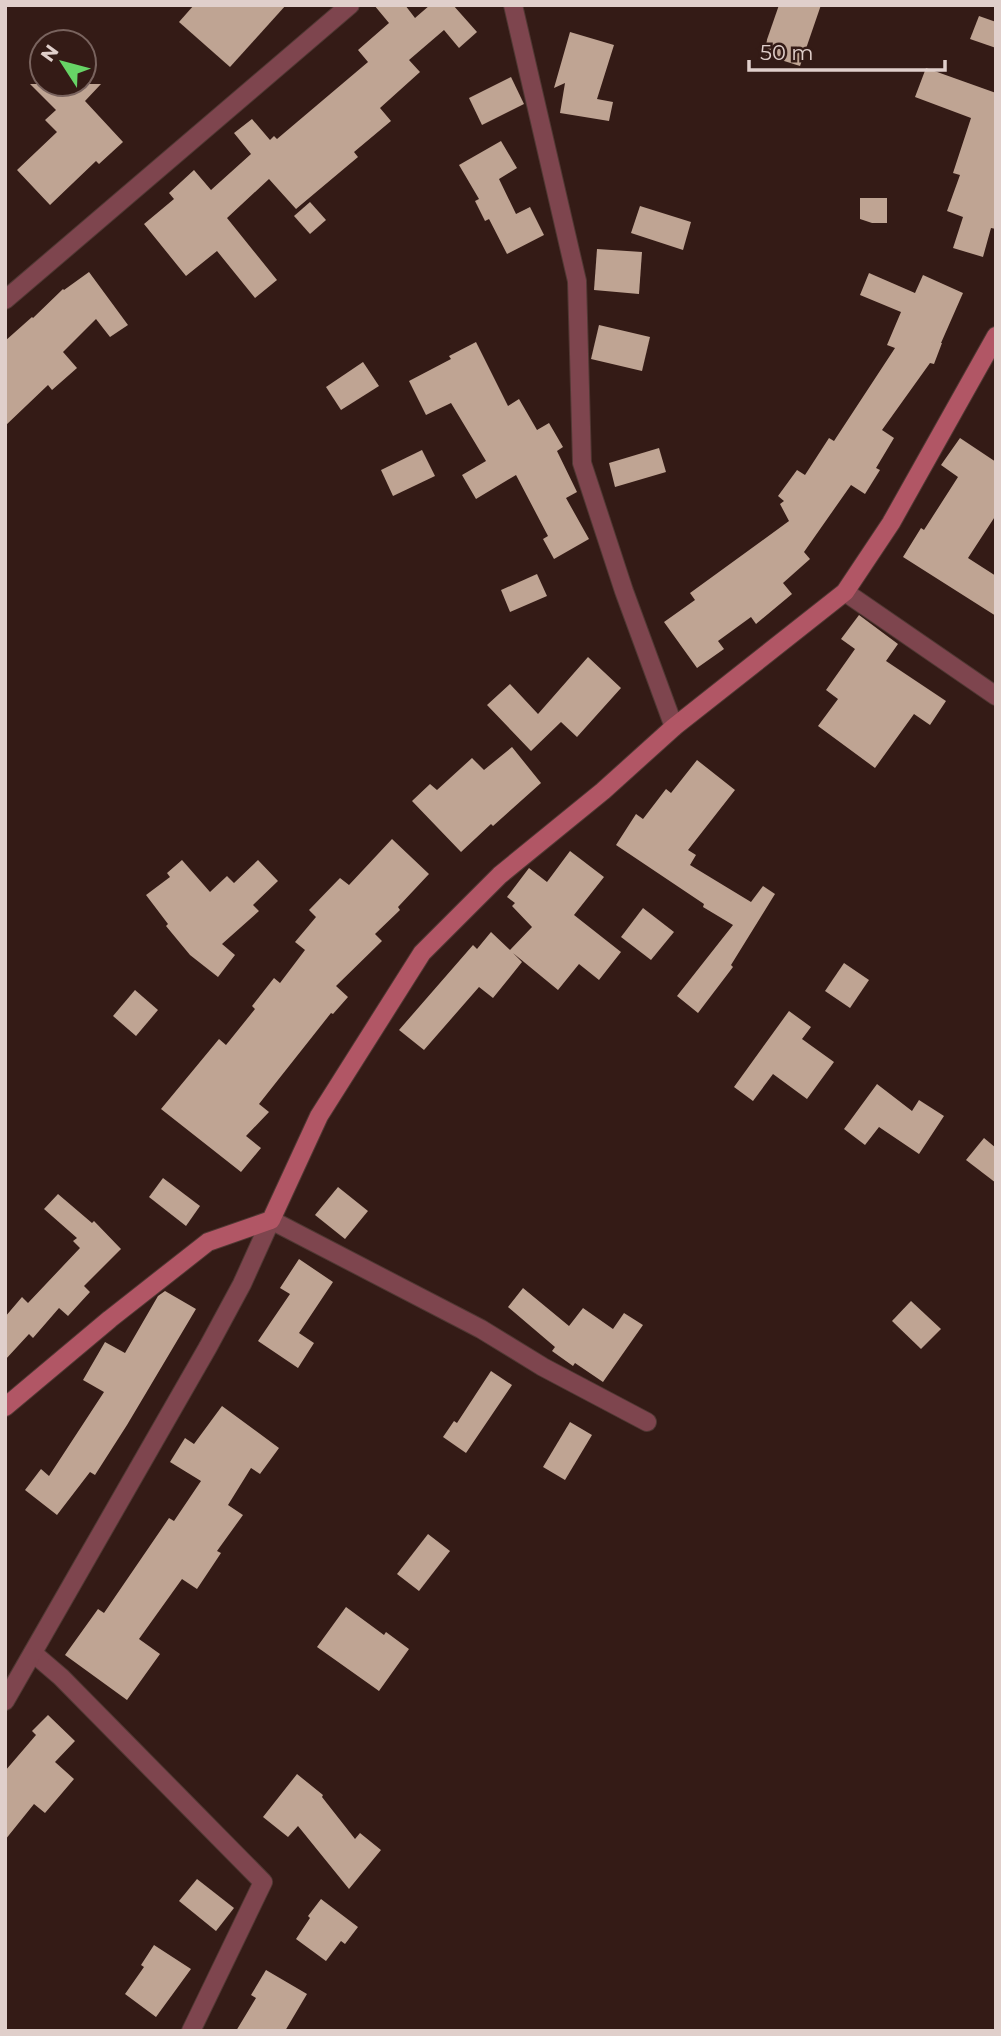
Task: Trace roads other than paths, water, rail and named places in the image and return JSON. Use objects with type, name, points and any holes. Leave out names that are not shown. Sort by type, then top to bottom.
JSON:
[{"type":"street","points":[[5,300],[350,5]]},
{"type":"street","points":[[513,5],[577,281],[582,463],[624,591],[674,727]]},
{"type":"street","points":[[5,1701],[242,1284],[319,1116],[422,953],[500,875],[603,791],[674,727],[845,592],[891,523],[996,336]]},
{"type":"street","points":[[845,592],[996,696]]},
{"type":"street","points":[[5,1407],[208,1242],[271,1220],[481,1329],[542,1367],[647,1422]]},
{"type":"street","points":[[33,1653],[61,1677],[263,1882],[191,2031]]}]
